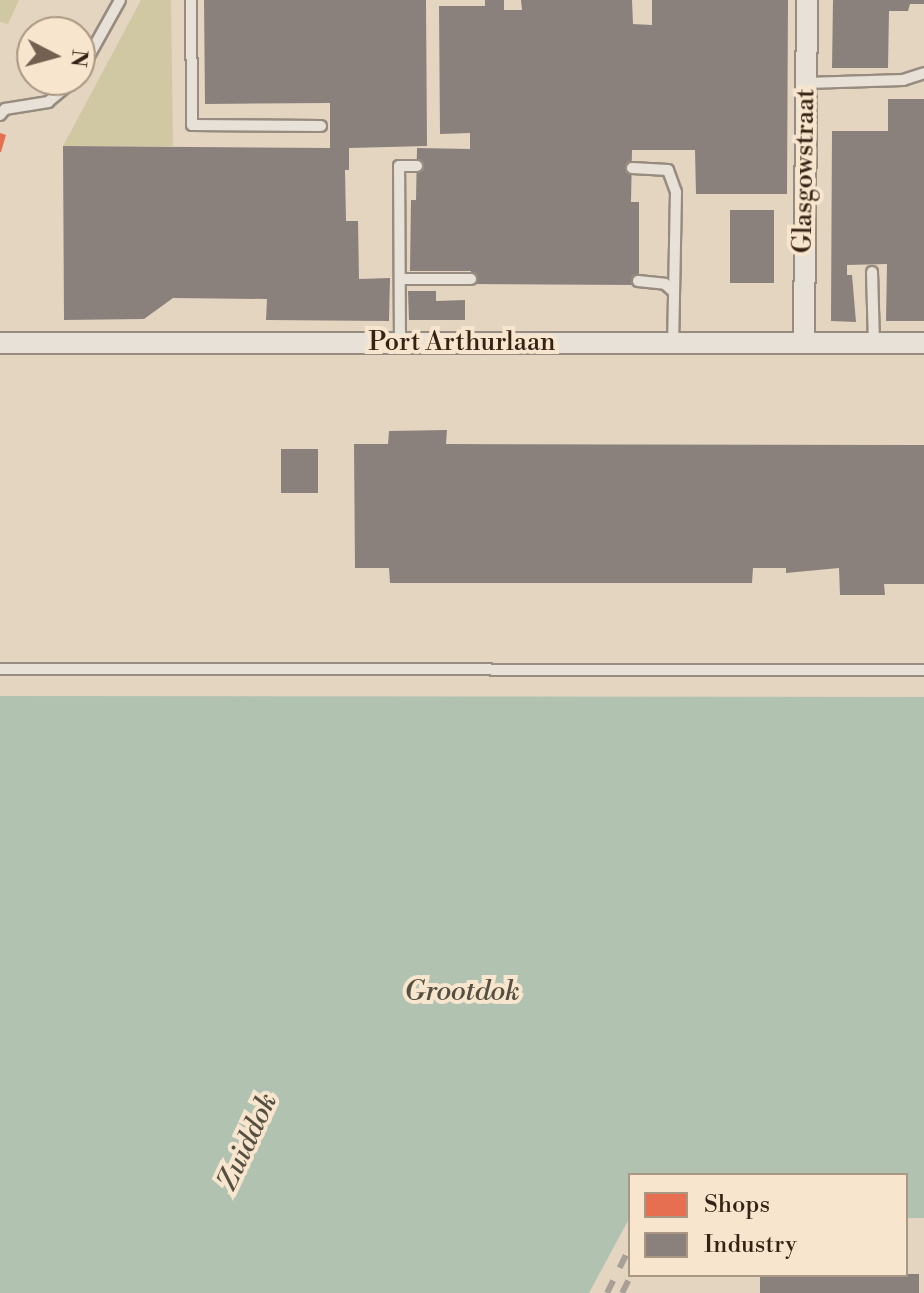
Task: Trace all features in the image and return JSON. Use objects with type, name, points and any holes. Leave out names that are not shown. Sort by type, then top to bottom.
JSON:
[{"type":"street","name":"Glasgowstraat","points":[[804,341],[807,0]]},
{"type":"street","name":"Port Arthurlaan","points":[[0,343],[924,343]]},
{"type":"lane","points":[[96,43],[120,0]]},
{"type":"lane","points":[[191,0],[192,125],[321,126]]},
{"type":"lane","points":[[806,83],[903,80],[924,73]]},
{"type":"lane","points":[[2,111],[48,102],[55,96]]},
{"type":"lane","points":[[400,343],[399,166],[417,166]]},
{"type":"lane","points":[[632,168],[668,170],[676,192],[673,342]]},
{"type":"lane","points":[[872,272],[874,342]]},
{"type":"lane","points":[[400,279],[471,279]]},
{"type":"lane","points":[[638,281],[665,284],[674,292]]},
{"type":"lane","points":[[0,669],[924,670]]},
{"type":"shaded area","points":[[0,0],[19,0],[8,24],[0,22]]},
{"type":"shaded area","points":[[141,0],[171,0],[173,146],[63,146],[90,96],[96,96],[96,84]]},
{"type":"water","points":[[0,696],[924,697],[924,1218],[908,1218],[908,1173],[628,1173],[628,1221],[589,1293],[0,1293]]},
{"type":"building: Shops","points":[[0,133],[6,135],[1,152],[0,152]]},
{"type":"building: Industry","points":[[204,0],[426,0],[427,146],[349,148],[349,170],[345,170],[346,221],[358,221],[359,279],[390,278],[389,321],[266,320],[267,299],[173,298],[144,319],[64,320],[63,146],[330,148],[330,103],[205,104]]},
{"type":"building: Industry","points":[[485,0],[504,0],[504,10],[522,10],[521,0],[632,0],[633,24],[652,25],[652,0],[788,0],[787,194],[696,194],[695,150],[632,150],[631,202],[639,202],[639,285],[471,284],[471,271],[410,271],[411,200],[416,200],[417,148],[470,149],[470,133],[440,134],[439,6],[485,6]]},
{"type":"building: Industry","points":[[833,0],[924,0],[924,4],[910,4],[908,11],[889,11],[888,68],[832,68]]},
{"type":"building: Industry","points":[[888,99],[924,99],[924,321],[886,321],[887,264],[847,265],[847,275],[852,275],[856,322],[831,321],[832,131],[888,131]]},
{"type":"building: Industry","points":[[730,210],[774,210],[774,283],[730,283]]},
{"type":"building: Industry","points":[[408,291],[436,291],[436,301],[465,300],[465,320],[409,320]]},
{"type":"building: Industry","points":[[447,430],[446,444],[924,445],[924,584],[884,584],[885,595],[840,595],[839,568],[786,573],[786,568],[753,568],[752,583],[390,583],[389,568],[355,568],[354,444],[388,444],[389,431]]},
{"type":"building: Industry","points":[[281,449],[318,449],[318,493],[281,493]]},
{"type":"building: Industry","points":[[908,1274],[919,1274],[919,1293],[760,1293],[760,1277],[908,1277]]},
{"type":"railway","points":[[607,1293],[628,1251]]},
{"type":"railway","points":[[622,1293],[630,1277]]},
{"type":"water label","name":"Grootdok","points":[[462,992]]},
{"type":"water label","name":"Zuiddok","points":[[248,1142]]}]
